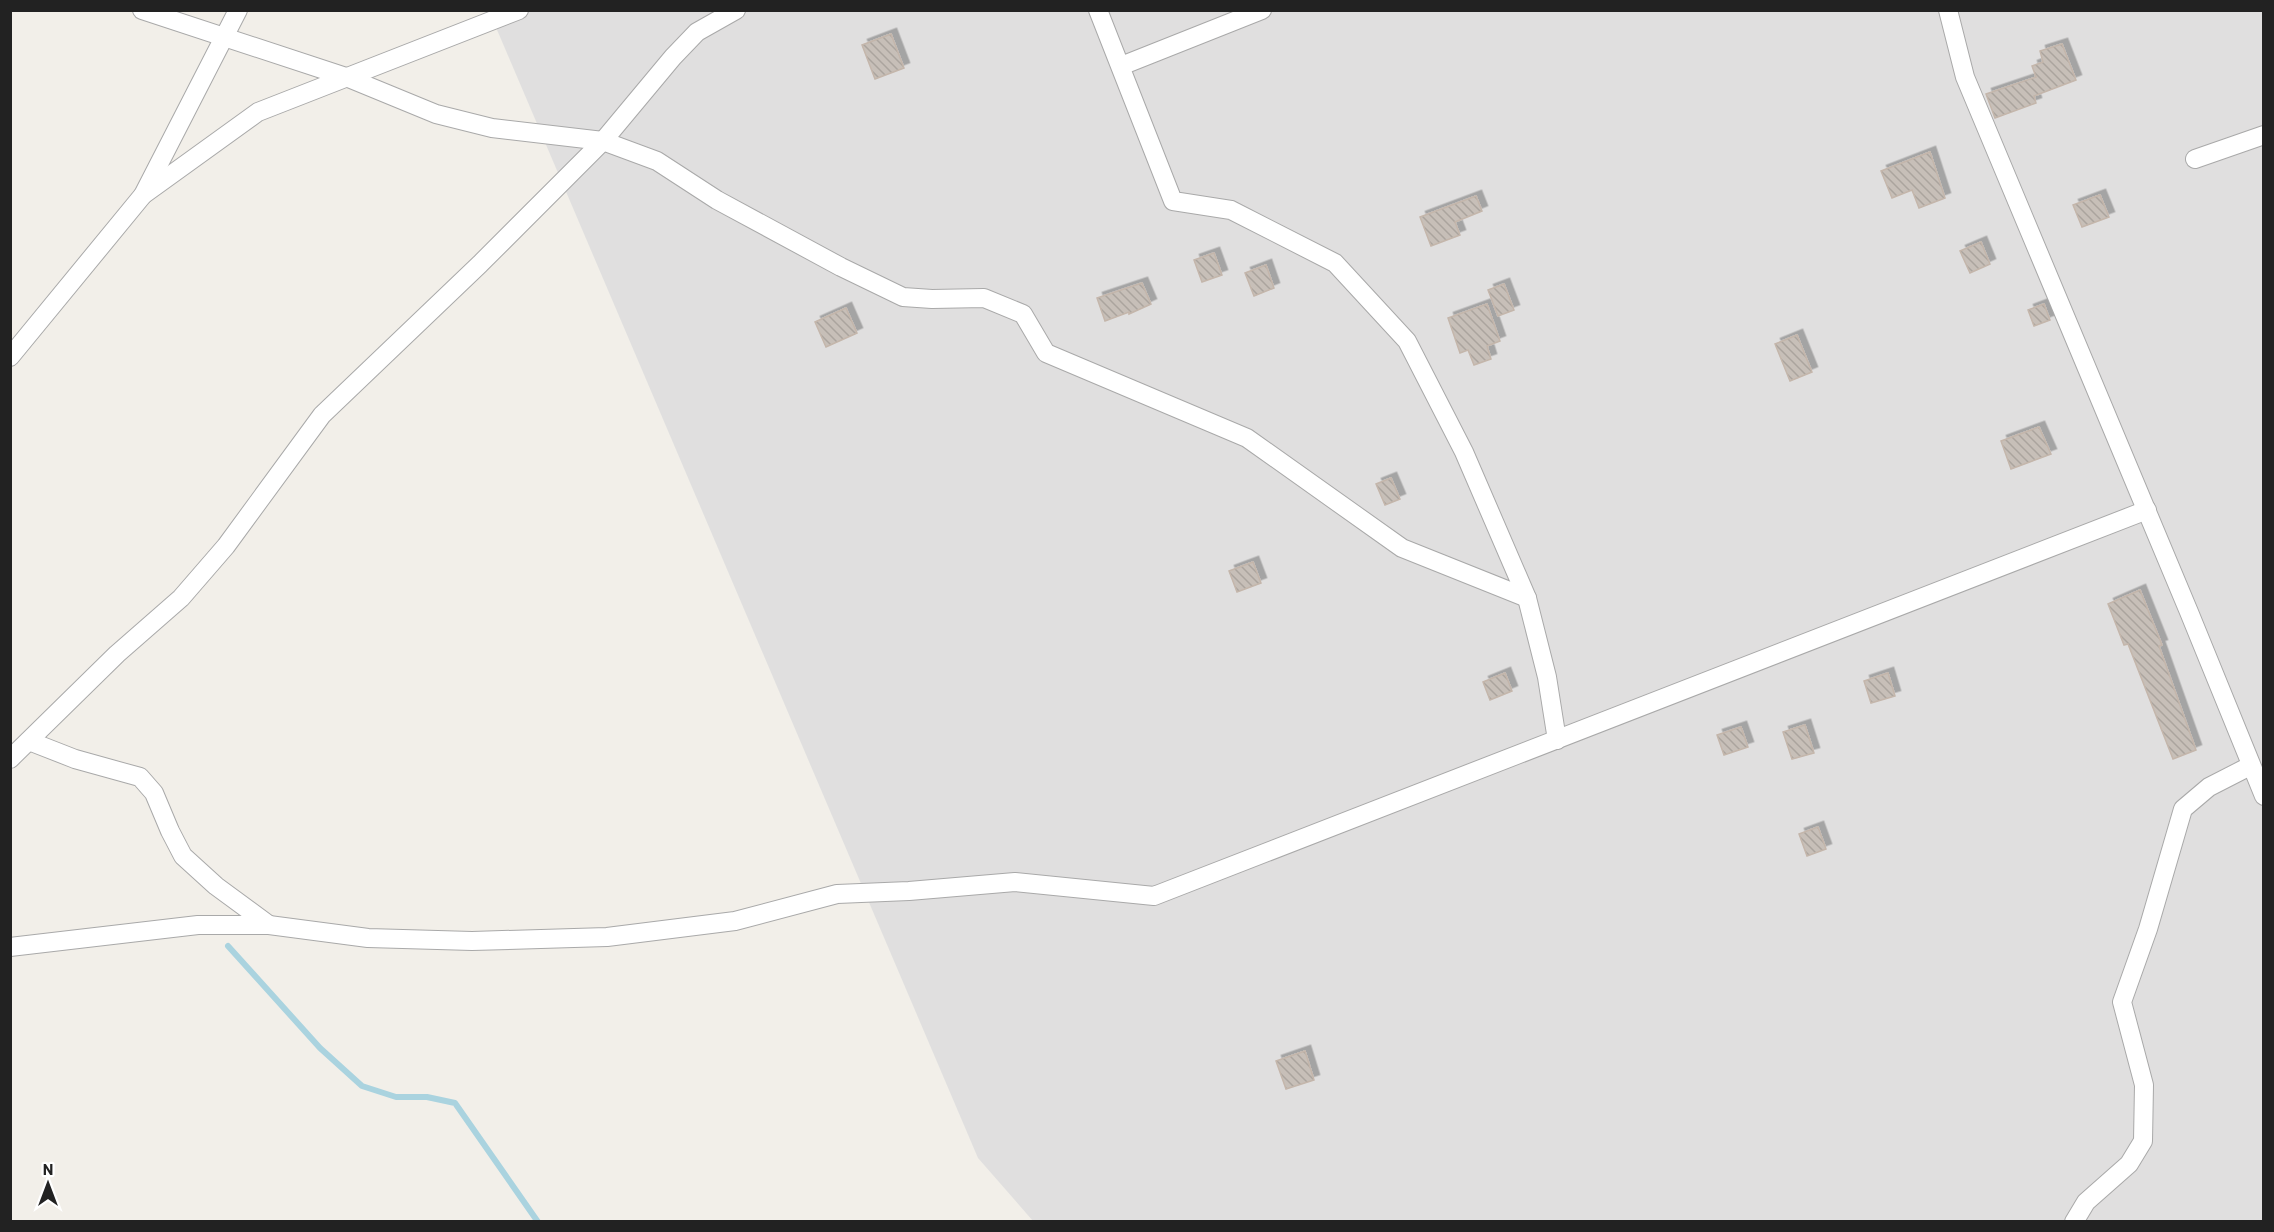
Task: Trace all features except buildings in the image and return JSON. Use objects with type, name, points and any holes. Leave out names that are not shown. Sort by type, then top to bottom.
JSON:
[{"type":"street","points":[[142,10],[346,77],[436,114],[492,128],[603,141],[657,161],[717,200],[841,267],[903,297],[984,298],[1023,314],[1046,353],[1247,438],[1402,548],[1527,598]]},
{"type":"street","points":[[10,357],[143,195],[238,10]]},
{"type":"street","points":[[143,195],[258,112],[519,10]]},
{"type":"street","points":[[10,759],[117,654],[181,598],[226,546],[322,416],[480,264],[603,141],[673,57],[697,32],[736,10]]},
{"type":"street","points":[[1098,10],[1173,201],[1231,210],[1335,263],[1407,341],[1464,452],[1527,598],[1547,677],[1557,740]]},
{"type":"street","points":[[1121,66],[1262,10]]},
{"type":"street","points":[[1948,10],[1965,77],[2264,796]]},
{"type":"street","points":[[2195,159],[2264,135]]},
{"type":"street","points":[[10,947],[198,925],[269,925],[368,938],[472,941],[607,937],[735,921],[837,894],[909,891],[1015,882],[1154,896],[2146,510]]},
{"type":"street","points":[[29,741],[75,759],[140,777],[154,793],[183,856],[216,886],[269,925]]},
{"type":"street","points":[[2074,1221],[2086,1202],[2129,1164],[2143,1141],[2144,1085],[2122,1002],[2148,929],[2183,809],[2209,787],[2250,766]]},
{"type":"shaded area","points":[[489,11],[2263,11],[2263,1221],[1033,1221],[978,1158]]},
{"type":"waterway","points":[[228,946],[320,1048],[362,1086],[396,1097],[427,1097],[455,1103],[538,1222]]}]
